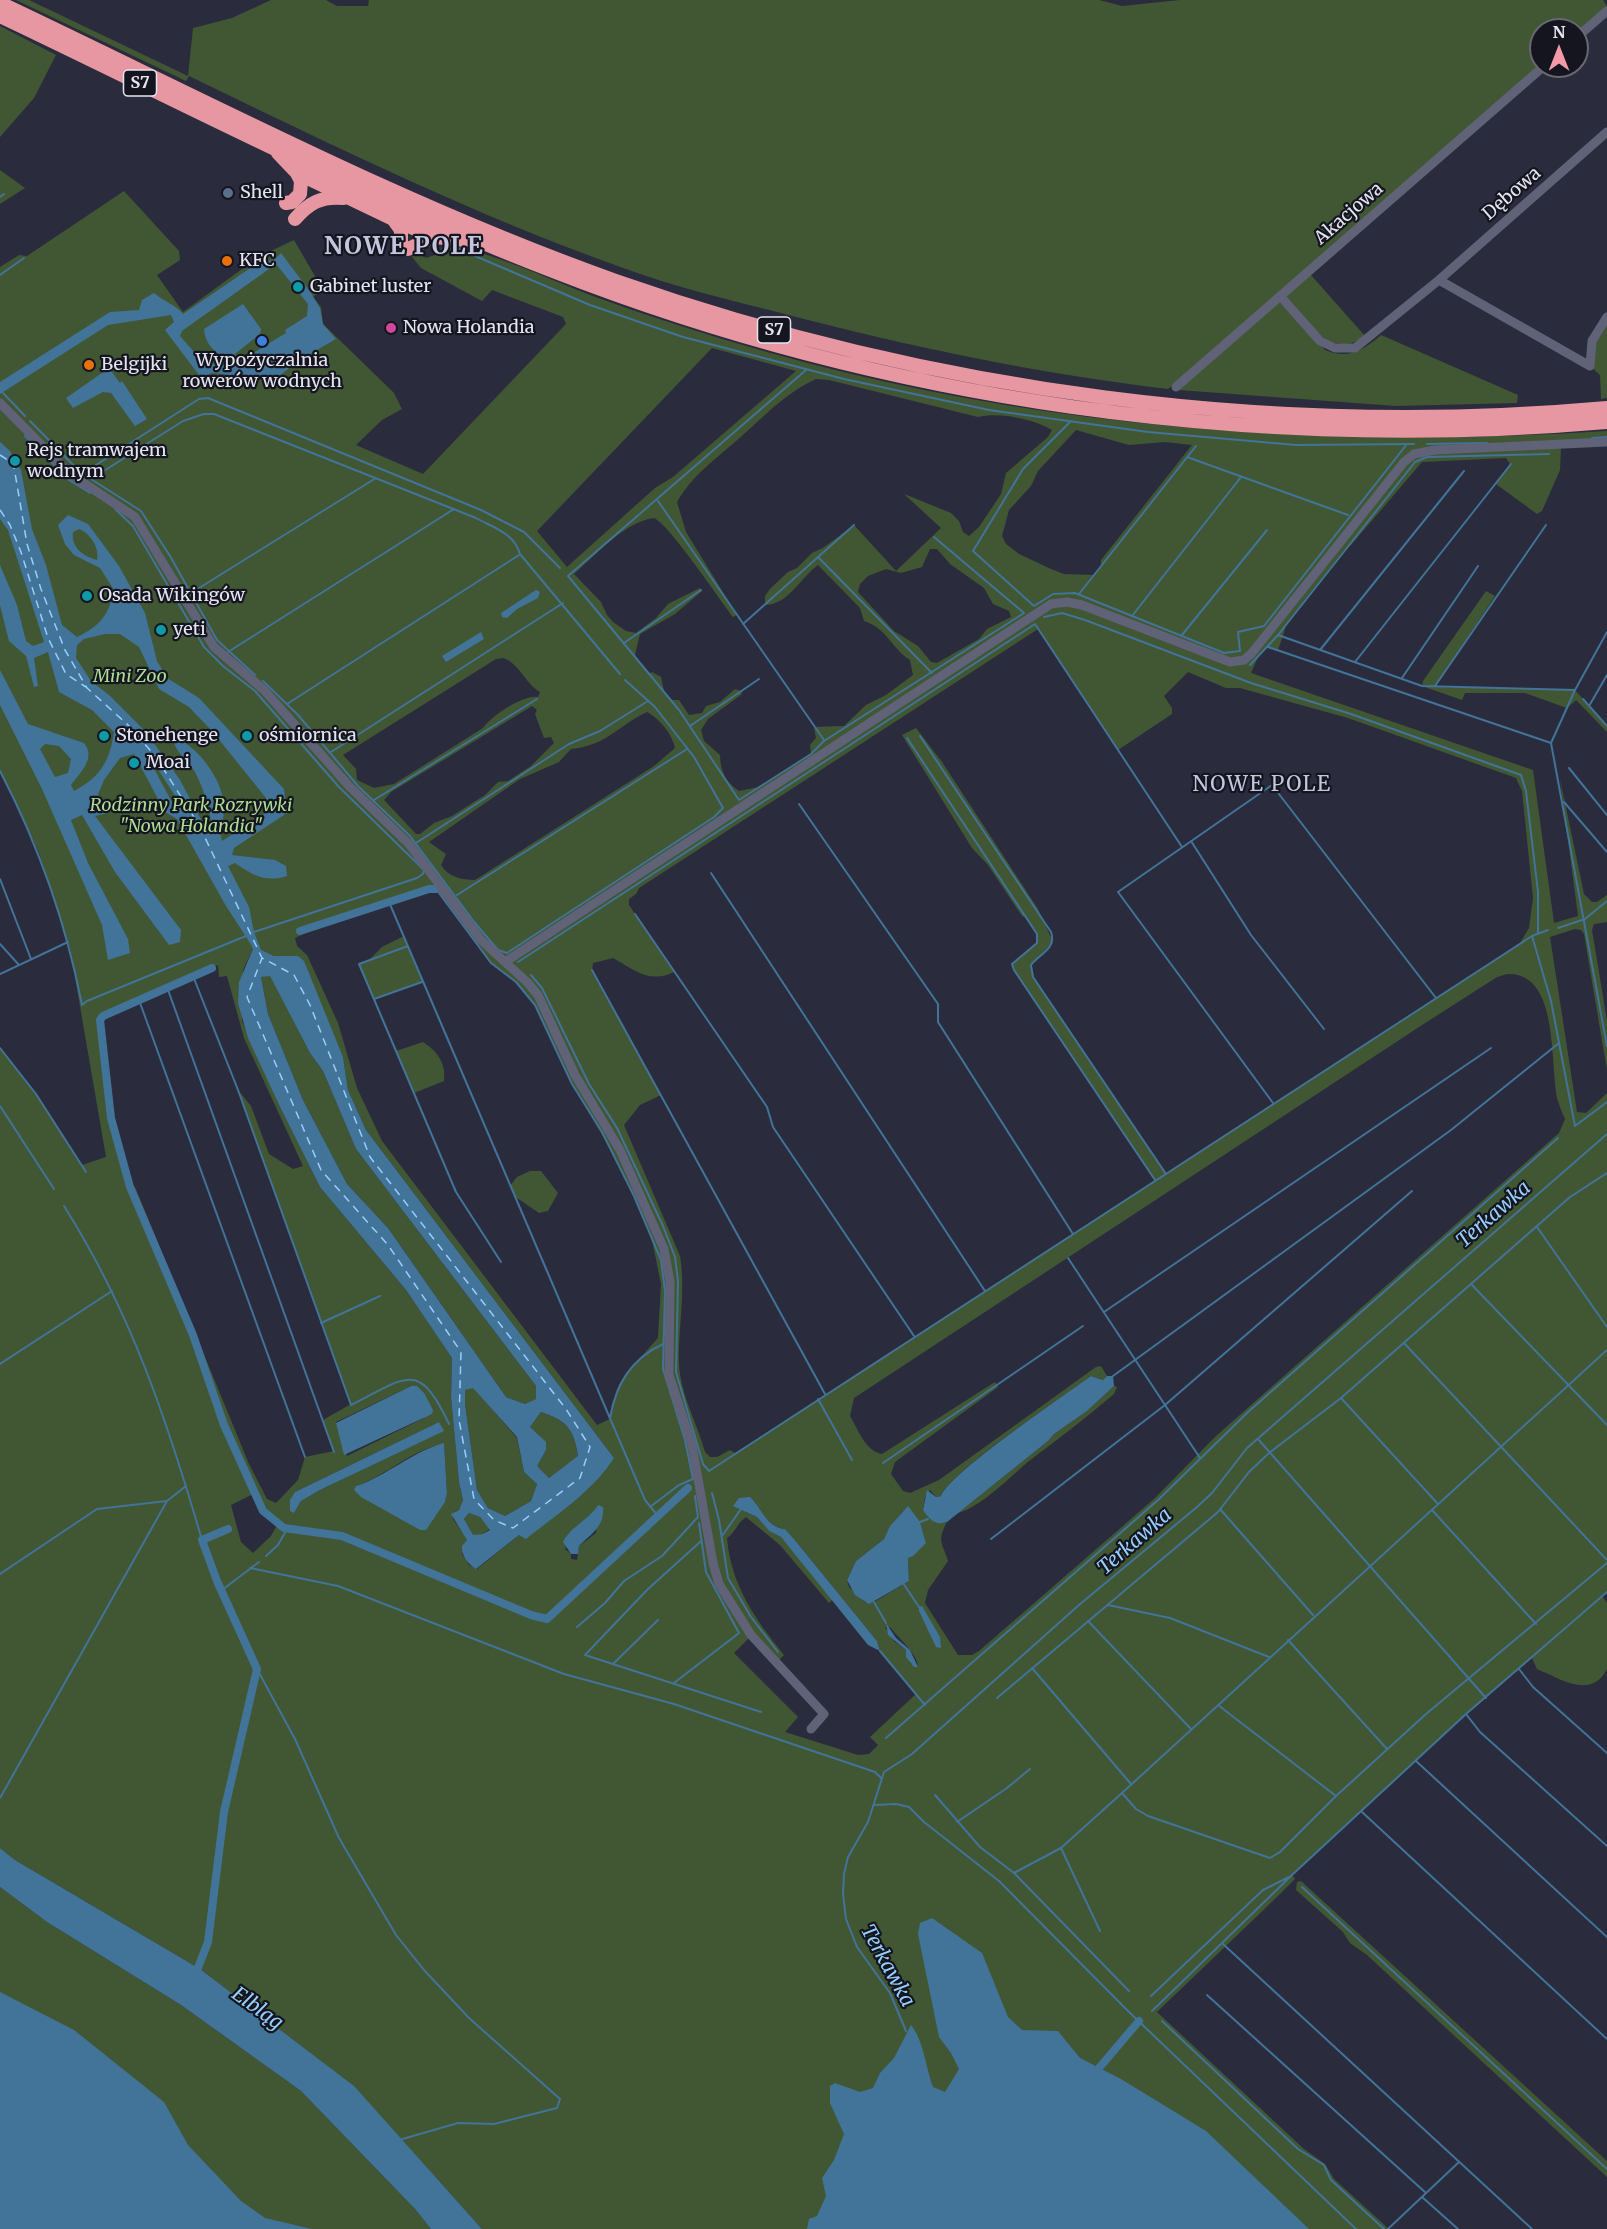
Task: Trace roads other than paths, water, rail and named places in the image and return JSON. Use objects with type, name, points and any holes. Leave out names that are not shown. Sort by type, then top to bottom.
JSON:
[{"type":"highway","name":"S7","points":[[0,3],[334,162],[473,224],[614,280],[733,318],[833,346],[937,370],[1040,388],[1207,408],[1318,415],[1430,417],[1607,408]]},
{"type":"highway","name":"S7","points":[[0,16],[264,142],[492,246],[612,293],[777,345],[893,374],[1041,402],[1204,422],[1318,428],[1486,429],[1607,422]]},
{"type":"highway","points":[[264,142],[297,173],[434,237]]},
{"type":"highway","points":[[286,203],[292,202],[300,195],[301,181],[297,173]]},
{"type":"highway","points":[[295,219],[305,207],[320,199],[351,199]]},
{"type":"highway","points":[[393,219],[401,230],[404,246],[434,237],[450,237],[492,246]]},
{"type":"street","points":[[1589,27],[1607,11]]},
{"type":"street","name":"Akacjowa","points":[[1176,387],[1530,78]]},
{"type":"street","name":"Dębowa","points":[[1280,296],[1320,341],[1345,349],[1355,348],[1438,280],[1607,132]]},
{"type":"street","points":[[1438,280],[1590,366],[1592,341],[1607,317]]},
{"type":"street","points":[[0,403],[70,474],[135,517],[214,647],[264,690],[349,786],[409,844],[481,940],[532,987],[541,1001],[575,1075],[615,1142],[658,1233],[670,1275],[669,1375],[692,1445],[716,1574],[729,1603],[751,1635],[824,1714],[811,1729]]},
{"type":"street","points":[[505,962],[1046,606],[1067,602],[1082,605],[1230,662],[1239,662],[1251,654],[1404,462],[1414,454],[1435,450],[1607,442]]},
{"type":"water","points":[[281,253],[311,293],[320,308],[323,324],[336,339],[303,358],[268,384],[259,377],[254,383],[240,372],[229,380],[225,378],[225,374],[211,373],[202,379],[165,330],[174,322],[171,315],[108,325],[0,394],[0,382],[110,312],[139,310],[142,300],[154,293],[183,314],[259,262],[274,260]],"holes":[[[276,264],[308,304],[307,316],[285,330],[286,333],[240,361],[235,354],[260,334],[261,329],[243,304],[204,329],[207,341],[214,350],[223,355],[234,355],[238,362],[231,366],[203,362],[180,336],[182,331]]]},
{"type":"water","points":[[109,368],[120,383],[122,381],[147,419],[135,426],[111,393],[103,392],[73,408],[66,398]]},
{"type":"water","points":[[0,442],[10,451],[21,470],[32,529],[46,565],[62,625],[77,637],[92,629],[106,613],[114,590],[100,568],[74,555],[65,544],[58,525],[68,515],[88,524],[119,566],[145,613],[157,661],[167,678],[199,698],[284,789],[287,813],[234,848],[232,855],[275,860],[286,866],[287,876],[272,879],[260,877],[235,863],[228,866],[249,907],[254,932],[261,950],[274,956],[298,956],[304,961],[343,1057],[348,1090],[366,1130],[614,1458],[596,1481],[561,1512],[526,1539],[519,1535],[476,1569],[464,1556],[462,1546],[467,1540],[451,1514],[459,1510],[463,1500],[459,1482],[451,1398],[452,1358],[406,1290],[320,1187],[248,1038],[238,1003],[239,982],[253,949],[177,819],[165,812],[134,754],[120,758],[104,780],[94,804],[108,813],[95,816],[181,930],[180,942],[169,945],[115,872],[82,815],[71,820],[88,863],[128,939],[130,953],[108,960],[102,925],[42,789],[0,705],[0,670],[28,724],[84,743],[88,759],[83,770],[71,785],[74,791],[91,780],[103,767],[110,751],[114,732],[92,710],[59,692],[48,652],[34,658],[38,686],[34,687],[26,656],[9,641],[0,605],[0,565],[17,605],[26,641],[33,646],[44,642],[8,530],[0,519]],"holes":[[[79,529],[87,534],[96,546],[97,560],[79,550],[73,538],[73,532]],[[105,634],[120,634],[139,647],[159,689],[189,707],[212,731],[266,798],[267,812],[222,841],[224,804],[218,784],[207,764],[191,747],[173,736],[175,746],[195,772],[201,785],[208,806],[211,827],[204,825],[180,780],[146,732],[109,695],[91,681],[76,658],[77,645],[84,639]],[[45,744],[59,746],[71,759],[68,773],[55,777],[40,749]],[[152,760],[179,802],[177,805],[173,804],[151,763]],[[270,976],[310,1053],[323,1071],[356,1149],[536,1386],[536,1399],[525,1404],[506,1397],[388,1228],[347,1184],[303,1100],[268,1014],[261,977]],[[473,1388],[517,1437],[524,1472],[537,1484],[531,1501],[505,1516],[488,1508],[477,1490],[465,1390]],[[541,1412],[564,1423],[572,1433],[578,1456],[549,1478],[537,1466],[546,1450],[546,1442],[530,1427]],[[469,1513],[480,1517],[490,1530],[483,1534],[473,1535],[464,1519]]]},
{"type":"water","points":[[536,590],[540,592],[538,598],[517,609],[507,618],[502,617],[501,613]]},
{"type":"water","points":[[481,632],[484,639],[446,662],[442,656]]},
{"type":"water","points":[[1091,1376],[1103,1380],[1107,1376],[1113,1376],[1114,1386],[1087,1411],[1054,1434],[947,1522],[933,1521],[923,1510],[927,1490],[936,1497],[941,1496],[948,1485],[985,1453]]},
{"type":"water","points":[[411,1386],[417,1386],[424,1393],[433,1410],[432,1414],[344,1455],[336,1423]]},
{"type":"water","points":[[439,1422],[444,1431],[320,1490],[301,1501],[294,1513],[290,1511],[290,1500],[295,1492]]},
{"type":"water","points":[[444,1443],[447,1493],[445,1502],[426,1530],[420,1530],[361,1497],[354,1490],[356,1486],[421,1452]]},
{"type":"water","points":[[750,1497],[773,1525],[785,1529],[794,1539],[877,1641],[880,1651],[868,1645],[781,1537],[769,1531],[757,1517],[733,1506],[739,1498]]},
{"type":"water","points":[[598,1505],[603,1507],[599,1525],[579,1546],[578,1554],[571,1554],[563,1542],[566,1536]]},
{"type":"water","points":[[908,1506],[920,1522],[926,1543],[908,1558],[909,1581],[869,1604],[855,1595],[847,1580],[856,1561],[884,1539],[890,1526]]},
{"type":"water","points":[[922,1606],[940,1637],[941,1648],[936,1647],[919,1611],[919,1607]]},
{"type":"water","points":[[886,1623],[896,1638],[910,1650],[918,1667],[914,1667],[906,1657],[906,1650],[888,1635]]},
{"type":"water","points":[[0,1848],[15,1860],[200,1969],[354,2086],[482,2229],[431,2229],[415,2209],[301,2091],[181,2005],[47,1922],[0,1887]]},
{"type":"water","points":[[932,1918],[982,1953],[1008,2017],[1022,2030],[1058,2031],[1080,2058],[1121,2079],[1206,2131],[1309,2229],[807,2229],[809,2219],[817,2216],[826,2196],[822,2178],[834,2160],[844,2134],[830,2103],[830,2086],[835,2083],[860,2092],[873,2088],[880,2073],[894,2058],[911,2025],[921,2046],[933,2087],[945,2092],[959,2069],[939,2037],[918,1934],[920,1923]]},
{"type":"water","points":[[0,1992],[74,2030],[164,2102],[188,2145],[241,2201],[265,2218],[312,2229],[0,2229]]},
{"type":"waterway","points":[[0,197],[4,194]]},
{"type":"waterway","points":[[447,244],[590,305],[683,337],[844,379],[989,410],[1148,432],[1296,445],[1414,444]]},
{"type":"waterway","points":[[0,275],[24,258]]},
{"type":"waterway","points":[[806,370],[568,576],[679,710],[739,800],[811,754],[824,741],[1024,613],[934,537]]},
{"type":"waterway","points":[[3,393],[25,416]]},
{"type":"waterway","points":[[30,421],[82,474],[199,399],[208,398],[481,510],[524,532],[560,568]]},
{"type":"waterway","points":[[255,675],[217,640],[170,556],[141,511],[91,479],[183,421],[204,414],[214,414],[476,518],[502,532],[513,541],[520,554],[620,674]]},
{"type":"waterway","points":[[1070,422],[1023,469],[973,551],[1034,606],[1053,594],[1075,593],[1224,653],[1240,651],[1238,632],[1264,626],[1407,444]]},
{"type":"waterway","points":[[25,436],[69,480],[90,493]]},
{"type":"waterway","points":[[1592,438],[1607,437]]},
{"type":"waterway","points":[[1427,444],[1487,443]]},
{"type":"waterway","points":[[1079,594],[1196,446]]},
{"type":"waterway","points":[[1250,665],[1278,635],[1415,462],[1427,457],[1549,454]]},
{"type":"waterway","points":[[1187,457],[1348,515]]},
{"type":"waterway","points":[[1355,662],[1511,464]]},
{"type":"waterway","points":[[1320,650],[1464,471]]},
{"type":"waterway","points":[[1132,616],[1241,477]]},
{"type":"waterway","points":[[191,593],[376,478]]},
{"type":"waterway","points":[[658,501],[824,740]]},
{"type":"waterway","points":[[115,509],[133,526],[204,647],[223,666],[255,691],[339,787],[424,870],[423,874],[417,878],[254,932]]},
{"type":"waterway","points":[[228,652],[454,509]]},
{"type":"waterway","points":[[743,624],[854,525]]},
{"type":"waterway","points":[[1435,686],[1546,525]]},
{"type":"waterway","points":[[1182,635],[1267,530]]},
{"type":"waterway","points":[[287,704],[519,555]]},
{"type":"waterway","points":[[818,557],[932,673]]},
{"type":"waterway","points":[[1402,678],[1478,566]]},
{"type":"waterway","points":[[624,643],[701,590]]},
{"type":"waterway","points":[[331,752],[563,603]]},
{"type":"waterway","points":[[1044,617],[1062,613],[1085,620],[1251,683],[1351,714],[1521,775],[1526,791],[1538,892],[1538,933]]},
{"type":"waterway","points":[[518,962],[1035,624],[1182,847]]},
{"type":"waterway","points":[[1268,647],[1551,743],[1575,690],[1607,632]]},
{"type":"waterway","points":[[1278,635],[1422,686],[1575,690]]},
{"type":"waterway","points":[[1589,706],[1607,675]]},
{"type":"waterway","points":[[690,726],[759,679]]},
{"type":"waterway","points":[[263,681],[298,715],[358,786],[410,836],[475,923],[498,950],[507,953],[714,817],[723,808],[694,757],[655,707],[625,680]]},
{"type":"waterway","points":[[374,800],[537,699]]},
{"type":"waterway","points":[[1583,699],[1607,726]]},
{"type":"waterway","points":[[416,843],[569,744],[600,731],[648,701]]},
{"type":"waterway","points":[[920,736],[1051,932],[1052,943],[1031,965],[1033,977],[1166,1174]]},
{"type":"waterway","points":[[907,738],[1037,934],[1037,943],[1012,964],[1014,970],[1155,1180]]},
{"type":"waterway","points":[[1551,743],[1607,1046]]},
{"type":"waterway","points":[[457,895],[687,749]]},
{"type":"waterway","points":[[1569,768],[1607,815]]},
{"type":"waterway","points":[[0,771],[27,828],[50,885],[68,944],[82,1005],[246,936]]},
{"type":"waterway","points":[[1273,1103],[1118,892],[1272,785],[1436,998]]},
{"type":"waterway","points":[[1564,802],[1607,852]]},
{"type":"waterway","points":[[799,804],[938,1004],[938,1022],[1073,1234]]},
{"type":"waterway","points":[[1191,841],[1251,935],[1324,1029]]},
{"type":"waterway","points":[[711,873],[985,1291]]},
{"type":"waterway","points":[[0,879],[31,959]]},
{"type":"waterway","points":[[300,931],[429,889],[436,889]]},
{"type":"waterway","points":[[436,889],[491,963],[516,982],[535,1005],[572,1084],[602,1132],[634,1196],[661,1260],[665,1291],[663,1369],[685,1440],[693,1479],[679,1485],[650,1507]]},
{"type":"waterway","points":[[1558,928],[1585,919],[1607,901]]},
{"type":"waterway","points":[[389,902],[645,1500],[658,1516]]},
{"type":"waterway","points":[[635,914],[767,1107],[773,1127],[914,1336]]},
{"type":"waterway","points":[[531,975],[542,988],[589,1084],[617,1128],[675,1257],[678,1281],[676,1372],[703,1464],[709,1471],[1532,936],[1548,930]]},
{"type":"waterway","points":[[1532,936],[1551,1001],[1575,1126],[1607,1102]]},
{"type":"waterway","points":[[0,974],[68,942]]},
{"type":"waterway","points":[[0,944],[19,965]]},
{"type":"waterway","points":[[408,946],[359,964],[456,1192],[501,1262]]},
{"type":"waterway","points":[[212,968],[103,1016],[100,1020],[111,1118],[130,1187],[193,1335],[224,1425],[263,1511],[284,1528],[342,1536],[531,1615],[547,1619],[688,1488]]},
{"type":"waterway","points":[[592,970],[825,1394]]},
{"type":"waterway","points":[[193,976],[238,1090],[351,1405],[385,1387],[409,1380],[419,1382],[428,1389],[449,1424]]},
{"type":"waterway","points":[[374,999],[422,982]]},
{"type":"waterway","points":[[167,987],[334,1452]]},
{"type":"waterway","points":[[139,1000],[305,1457]]},
{"type":"waterway","points":[[1113,1376],[1451,1130],[1559,1043]]},
{"type":"waterway","points":[[0,1048],[36,1094],[86,1172]]},
{"type":"waterway","points":[[1104,1312],[1491,1048]]},
{"type":"waterway","points":[[0,1106],[54,1189]]},
{"type":"waterway","name":"Terkawka","points":[[906,2031],[890,1993],[857,1947],[846,1919],[843,1894],[848,1857],[868,1822],[884,1772],[912,1754],[1079,1605],[1197,1507],[1212,1493],[1247,1448],[1607,1134]]},
{"type":"waterway","points":[[886,1738],[1158,1500],[1248,1412],[1558,1138]]},
{"type":"waterway","points":[[997,1698],[1218,1512],[1249,1472],[1269,1453],[1341,1398],[1570,1197],[1607,1173]]},
{"type":"waterway","points":[[991,1539],[1165,1405],[1412,1191]]},
{"type":"waterway","points":[[64,1206],[109,1286],[145,1368],[175,1452],[202,1540]]},
{"type":"waterway","points":[[1537,1227],[1607,1327]]},
{"type":"waterway","points":[[1068,1258],[1200,1458]]},
{"type":"waterway","points":[[1471,1284],[1607,1425]]},
{"type":"waterway","points":[[0,1364],[112,1291]]},
{"type":"waterway","points":[[321,1323],[380,1296]]},
{"type":"waterway","points":[[883,1463],[1083,1326]]},
{"type":"waterway","points":[[1404,1343],[1607,1560]]},
{"type":"waterway","points":[[610,1418],[616,1394],[627,1374],[642,1357],[663,1344]]},
{"type":"waterway","points":[[1607,1350],[1122,1793],[1136,1809],[1148,1816],[1270,1858],[1280,1852],[1336,1796],[1426,1714],[1607,1563]]},
{"type":"waterway","points":[[1341,1398],[1438,1504]]},
{"type":"waterway","points":[[818,1399],[852,1460]]},
{"type":"waterway","points":[[1258,1439],[1486,1698]]},
{"type":"waterway","points":[[0,1798],[167,1501],[186,1486]]},
{"type":"waterway","points":[[712,1493],[719,1520],[728,1578],[751,1617],[778,1652]]},
{"type":"waterway","points":[[577,1627],[605,1603],[624,1581],[662,1556],[698,1517],[695,1496]]},
{"type":"waterway","points":[[0,1574],[97,1509],[167,1501]]},
{"type":"waterway","points":[[722,1536],[741,1509]]},
{"type":"waterway","points":[[1220,1509],[1313,1615]]},
{"type":"waterway","points":[[1432,1510],[1536,1624]]},
{"type":"waterway","points":[[920,1522],[928,1519]]},
{"type":"waterway","points":[[674,1683],[739,1633],[706,1572],[699,1523]]},
{"type":"waterway","points":[[194,1978],[208,1942],[224,1812],[257,1669],[217,1581],[202,1540],[228,1529]]},
{"type":"waterway","points":[[266,1556],[278,1545],[287,1529]]},
{"type":"waterway","points":[[700,1542],[647,1590],[585,1655],[761,1712]]},
{"type":"waterway","points":[[222,1590],[259,1562]]},
{"type":"waterway","points":[[250,1568],[338,1586],[564,1674],[674,1704],[875,1772],[881,1778]]},
{"type":"waterway","points":[[903,1583],[919,1607]]},
{"type":"waterway","points":[[1152,2011],[1292,1875],[1466,1714],[1607,1592]]},
{"type":"waterway","points":[[874,1602],[886,1623]]},
{"type":"waterway","points":[[1108,1605],[1170,1618],[1269,1657]]},
{"type":"waterway","points":[[613,1664],[658,1620]]},
{"type":"waterway","points":[[1088,1621],[1191,1729]]},
{"type":"waterway","points":[[1288,1640],[1387,1749]]},
{"type":"waterway","points":[[880,1651],[925,1705]]},
{"type":"waterway","points":[[1032,1668],[1131,1784]]},
{"type":"waterway","points":[[257,1669],[295,1739],[339,1838],[396,1935],[424,1970],[469,2018],[560,2099],[557,2108],[494,2124],[458,2123],[399,2140]]},
{"type":"waterway","points":[[1519,1669],[1533,1687],[1607,1753]]},
{"type":"waterway","points":[[1218,1705],[1336,1796]]},
{"type":"waterway","points":[[1466,1714],[1480,1732],[1607,1846]]},
{"type":"waterway","points":[[1416,1761],[1607,1937]]},
{"type":"waterway","points":[[957,1822],[1007,1788],[1030,1769]]},
{"type":"waterway","points":[[1014,1873],[1061,1848],[1122,1793]]},
{"type":"waterway","points":[[935,1795],[980,1847],[1014,1873],[1129,1991]]},
{"type":"waterway","points":[[874,1805],[896,1804],[909,1807],[924,1822],[999,1881],[1128,2011],[1356,2229]]},
{"type":"waterway","points":[[1362,1812],[1607,2039]]},
{"type":"waterway","points":[[1061,1848],[1100,1931]]},
{"type":"waterway","points":[[1151,1996],[1263,1890],[1289,1877]]},
{"type":"waterway","points":[[1302,1887],[1607,2169]]},
{"type":"waterway","points":[[1223,1944],[1532,2229]]},
{"type":"waterway","points":[[1207,1995],[1426,2193]]},
{"type":"waterway","points":[[1099,2068],[1139,2021]]},
{"type":"waterway","points":[[1162,2021],[1298,2149],[1324,2165],[1331,2180],[1384,2229]]},
{"type":"waterway","points":[[1388,2229],[1459,2162]]},
{"type":"waterway","points":[[1422,2197],[1458,2229]]},
{"type":"place","name":"Shell","points":[[228,193]]},
{"type":"place","name":"KFC","points":[[227,261]]},
{"type":"place","name":"Gabinet luster","points":[[298,287]]},
{"type":"place","name":"Nowa Holandia","points":[[391,328]]},
{"type":"place","name":"Wypożyczalnia rowerów wodnych","points":[[262,341]]},
{"type":"place","name":"Belgijki","points":[[89,365]]},
{"type":"place","name":"Rejs tramwajem wodnym","points":[[15,461]]},
{"type":"place","name":"Osada Wikingów","points":[[87,596]]},
{"type":"place","name":"yeti","points":[[161,630]]},
{"type":"place","name":"Stonehenge","points":[[104,736]]},
{"type":"place","name":"ośmiornica","points":[[247,736]]},
{"type":"place","name":"Moai","points":[[134,763]]},
{"type":"district","name":"NOWE POLE","points":[[404,247]]},
{"type":"district","name":"NOWE POLE","points":[[1262,785]]},
{"type":"park label","name":"Mini Zoo","points":[[130,677]]},
{"type":"park label","name":"Rodzinny Park Rozrywki \"Nowa Holandia\"","points":[[191,816]]},
{"type":"water label","name":"Elbląg","points":[[257,2009]]}]
